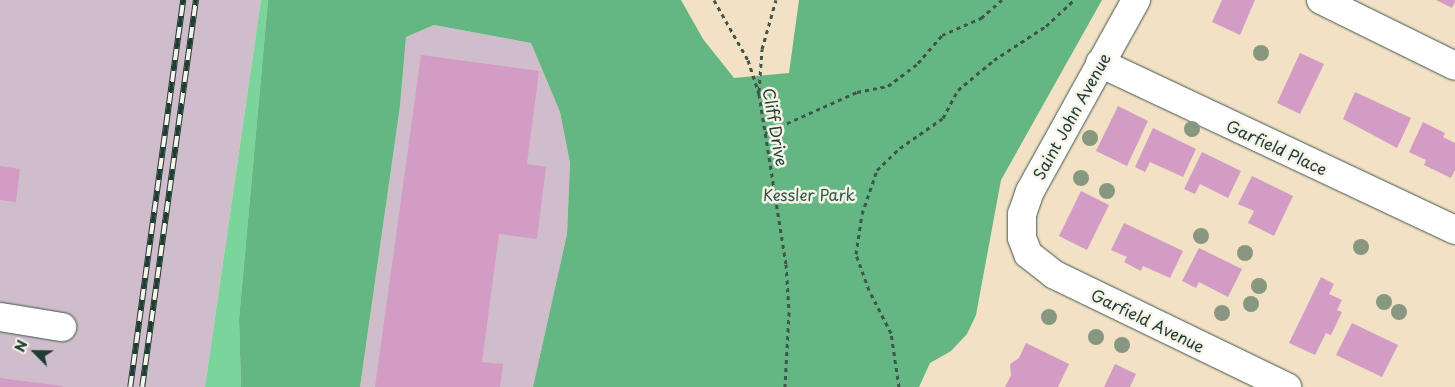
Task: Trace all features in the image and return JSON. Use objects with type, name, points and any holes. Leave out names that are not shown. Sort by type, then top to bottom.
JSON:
[{"type":"street","name":"Saint John Avenue","points":[[1022,238],[1022,214],[1030,192],[1136,0]]},
{"type":"street","points":[[1321,0],[1455,66]]},
{"type":"street","name":"Garfield Place","points":[[1100,63],[1455,230]]},
{"type":"street","name":"Garfield Avenue","points":[[1022,238],[1028,254],[1055,275],[1287,387]]},
{"type":"street","points":[[0,317],[62,327]]},
{"type":"path","name":"Cliff Drive","points":[[714,0],[748,60],[759,94],[786,264],[790,312],[785,387]]},
{"type":"path","points":[[759,94],[762,48],[776,0]]},
{"type":"path","points":[[765,132],[857,92],[888,86],[918,63],[942,35],[981,18],[1002,0]]},
{"type":"path","points":[[899,387],[890,333],[869,290],[856,254],[862,214],[877,170],[900,148],[943,118],[958,90],[994,60],[1046,26],[1074,0]]},
{"type":"shaded area","points":[[0,0],[261,0],[205,387],[0,387]]},
{"type":"shaded area","points":[[434,25],[531,43],[560,112],[570,163],[567,234],[533,387],[360,387],[400,106],[406,37]]},
{"type":"green space","points":[[261,0],[268,0],[239,319],[241,387],[205,387]]},
{"type":"green space","name":"Kessler Park","points":[[268,0],[681,0],[703,39],[734,78],[789,73],[799,0],[1102,0],[1001,180],[976,315],[967,334],[951,351],[930,363],[919,387],[533,387],[567,234],[570,163],[560,112],[531,43],[434,25],[406,37],[400,106],[360,387],[241,387],[239,319]]},
{"type":"building","points":[[1222,0],[1255,0],[1240,35],[1212,22]]},
{"type":"building","points":[[1436,0],[1455,0],[1455,2],[1452,8]]},
{"type":"building","points":[[1300,53],[1324,64],[1300,114],[1277,103]]},
{"type":"building","points":[[421,55],[539,71],[527,164],[546,167],[537,239],[499,234],[482,362],[503,364],[500,387],[375,387]]},
{"type":"building","points":[[1355,92],[1411,118],[1397,148],[1343,119]]},
{"type":"building","points":[[1118,106],[1148,121],[1127,166],[1096,151]]},
{"type":"building","points":[[1423,122],[1445,133],[1443,137],[1455,143],[1455,170],[1451,178],[1424,165],[1426,160],[1409,152]]},
{"type":"building","points":[[1153,128],[1196,149],[1183,177],[1150,162],[1145,172],[1135,167]]},
{"type":"building","points":[[1202,152],[1241,171],[1228,198],[1200,184],[1195,194],[1184,189]]},
{"type":"building","points":[[0,166],[20,169],[16,202],[0,200]]},
{"type":"building","points":[[1252,176],[1293,196],[1274,236],[1248,223],[1254,211],[1238,204]]},
{"type":"building","points":[[1081,191],[1109,205],[1087,250],[1059,236]]},
{"type":"building","points":[[1124,223],[1183,251],[1170,278],[1143,266],[1141,271],[1124,262],[1127,257],[1111,250]]},
{"type":"building","points":[[1199,248],[1242,269],[1228,297],[1199,282],[1196,288],[1182,281]]},
{"type":"building","points":[[1321,277],[1334,284],[1329,294],[1342,300],[1337,310],[1342,312],[1331,335],[1326,333],[1315,355],[1289,343]]},
{"type":"building","points":[[1352,323],[1398,345],[1382,377],[1336,355]]},
{"type":"building","points":[[1026,343],[1069,364],[1058,387],[1005,387],[1011,375],[1010,364],[1019,358]]},
{"type":"building","points":[[1115,364],[1136,374],[1130,387],[1104,387]]},
{"type":"building","points":[[0,378],[62,386],[62,387],[0,387]]},
{"type":"railway","points":[[130,387],[183,0]]},
{"type":"railway","points":[[142,387],[196,0]]}]
